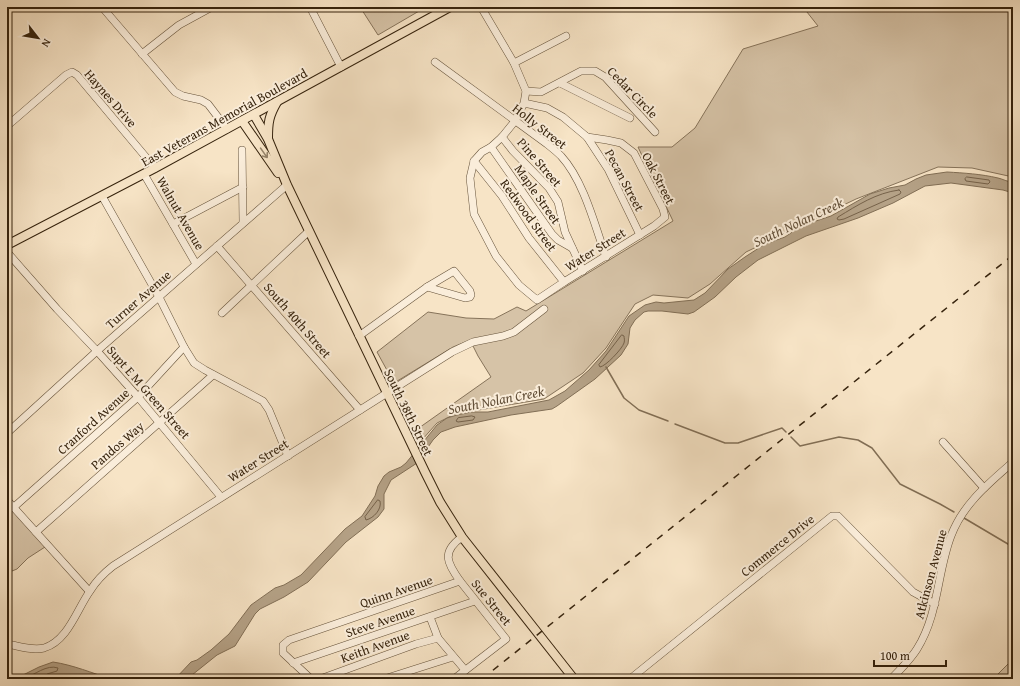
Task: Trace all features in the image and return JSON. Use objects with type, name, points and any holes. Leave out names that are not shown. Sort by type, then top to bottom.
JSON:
[{"type":"main road","name":"East Veterans Memorial Boulevard","points":[[7,245],[227,130],[341,67],[439,10],[450,7]]},
{"type":"main road","points":[[268,139],[268,121],[278,102]]},
{"type":"main road","name":"South 38th Street","points":[[254,115],[268,139],[287,185],[424,472],[443,507],[462,537],[574,679]]},
{"type":"main road","name":"South 38th Street","points":[[242,121],[287,185]]},
{"type":"street","points":[[102,7],[175,92],[183,96],[201,100],[208,104],[227,130]]},
{"type":"street","points":[[142,54],[179,25],[212,7]]},
{"type":"street","points":[[310,7],[341,67]]},
{"type":"street","points":[[474,161],[482,152],[502,137],[515,121],[524,104],[526,90],[514,63],[481,7]]},
{"type":"street","points":[[514,63],[566,36]]},
{"type":"street","name":"Holly Street","points":[[435,62],[561,156],[576,177],[606,257]]},
{"type":"street","name":"Cedar Circle","points":[[526,90],[541,92],[581,71],[595,71],[605,77],[655,132]]},
{"type":"street","name":"Haynes Drive","points":[[7,126],[66,75],[72,72],[77,75],[156,168]]},
{"type":"street","points":[[560,83],[630,118]]},
{"type":"street","points":[[615,110],[621,111],[629,103]]},
{"type":"street","points":[[524,104],[547,108],[563,117],[587,137]]},
{"type":"street","name":"Pine Street","points":[[502,137],[513,151],[549,188],[558,202],[565,232],[583,271]]},
{"type":"street","name":"Oak Street","points":[[587,137],[621,144],[634,153],[663,209],[665,217]]},
{"type":"street","name":"Pecan Street","points":[[587,137],[608,169],[640,235]]},
{"type":"street","name":"Maple Street","points":[[490,147],[552,234],[558,240],[572,248]]},
{"type":"street","points":[[242,150],[243,222]]},
{"type":"street","name":"Water Street","points":[[474,161],[470,178],[474,214],[496,256],[519,285],[537,300],[654,226],[665,217]]},
{"type":"street","name":"Redwood Street","points":[[474,161],[502,196],[529,238],[564,282]]},
{"type":"street","name":"Walnut Avenue","points":[[144,174],[196,264]]},
{"type":"street","name":"Turner Avenue","points":[[7,432],[243,222],[287,185]]},
{"type":"street","points":[[173,224],[243,187]]},
{"type":"street","points":[[102,196],[159,297],[184,347],[198,366],[263,401],[269,410],[288,456]]},
{"type":"street","points":[[222,312],[309,231]]},
{"type":"street","name":"South 40th Street","points":[[217,246],[360,410]]},
{"type":"street","name":"Supt E M Green Street","points":[[7,252],[138,397],[221,497]]},
{"type":"street","points":[[359,336],[426,287],[454,271],[470,291],[471,295],[468,298],[465,298],[426,287]]},
{"type":"street","name":"Water Street","points":[[7,644],[30,649],[44,648],[50,645],[68,628],[89,591],[113,566],[463,346],[473,342],[503,336],[514,332],[544,309]]},
{"type":"street","name":"Cranford Avenue","points":[[14,507],[138,397],[184,347]]},
{"type":"street","name":"Pandos Way","points":[[36,532],[160,423],[213,374]]},
{"type":"street","points":[[943,442],[984,488]]},
{"type":"street","name":"Atkinson Avenue","points":[[891,679],[917,649],[927,631],[951,536],[967,506],[984,488],[1013,462]]},
{"type":"street","points":[[7,500],[89,591]]},
{"type":"street","name":"Commerce Drive","points":[[630,679],[832,516],[838,516],[913,592],[935,604]]},
{"type":"street","points":[[460,581],[451,568],[448,558],[452,546],[462,537]]},
{"type":"street","name":"Sue Street","points":[[460,581],[506,639],[465,670]]},
{"type":"street","name":"Quinn Avenue","points":[[293,663],[283,653],[283,645],[289,640],[460,581]]},
{"type":"street","name":"Steve Avenue","points":[[293,663],[475,601]]},
{"type":"street","points":[[430,617],[438,638],[465,670],[454,679]]},
{"type":"street","name":"Keith Avenue","points":[[320,679],[416,644],[438,638]]},
{"type":"street","points":[[384,679],[453,657]]},
{"type":"street","points":[[293,663],[310,679]]},
{"type":"shaded area","points":[[360,7],[426,7],[378,35]]},
{"type":"shaded area","points":[[803,7],[1013,7],[1013,177],[972,168],[938,167],[856,199],[746,252],[710,284],[688,298],[653,295],[635,304],[606,348],[583,373],[544,399],[455,414],[437,423],[421,441],[416,430],[491,377],[470,340],[453,347],[394,383],[377,352],[428,312],[466,318],[494,319],[517,307],[526,311],[673,221],[638,147],[672,147],[695,128],[743,49],[818,26]]},
{"type":"shaded area","points":[[7,501],[45,547],[28,558],[17,569],[7,573]]},
{"type":"shaded area","points":[[1013,659],[1013,679],[993,679]]},
{"type":"water","points":[[947,172],[966,173],[1013,182],[1013,193],[1003,190],[951,183],[925,186],[893,203],[858,218],[806,236],[758,260],[736,277],[715,297],[694,312],[688,314],[662,311],[644,312],[635,320],[630,328],[628,344],[621,355],[595,379],[552,409],[511,415],[455,427],[441,432],[433,440],[417,463],[391,480],[384,494],[384,509],[378,517],[346,542],[308,582],[284,597],[260,609],[255,614],[235,646],[217,655],[187,679],[175,679],[191,662],[197,660],[211,650],[229,634],[251,605],[275,588],[284,585],[301,575],[345,529],[362,516],[375,496],[378,486],[384,476],[406,463],[437,425],[447,418],[471,412],[488,412],[549,400],[565,391],[589,370],[606,351],[629,316],[645,305],[656,302],[664,303],[694,300],[705,293],[728,269],[765,244],[785,237],[801,226],[831,216],[870,194],[905,185],[926,175]]},
{"type":"water","points":[[53,662],[75,667],[111,679],[76,679],[65,675],[58,675],[44,679],[15,679]]},
{"type":"waterway","points":[[606,367],[624,398],[639,410],[668,421]]},
{"type":"waterway","points":[[675,424],[725,443],[738,443],[782,428],[786,432]]},
{"type":"waterway","points":[[791,437],[800,446],[839,437],[858,440],[872,448],[900,484],[954,512]]},
{"type":"waterway","points":[[964,518],[1013,547]]},
{"type":"railway","points":[[482,679],[1013,255]]},
{"type":"water label","name":"South Nolan Creek","points":[[798,222]]},
{"type":"water label","name":"South Nolan Creek","points":[[496,400]]}]
